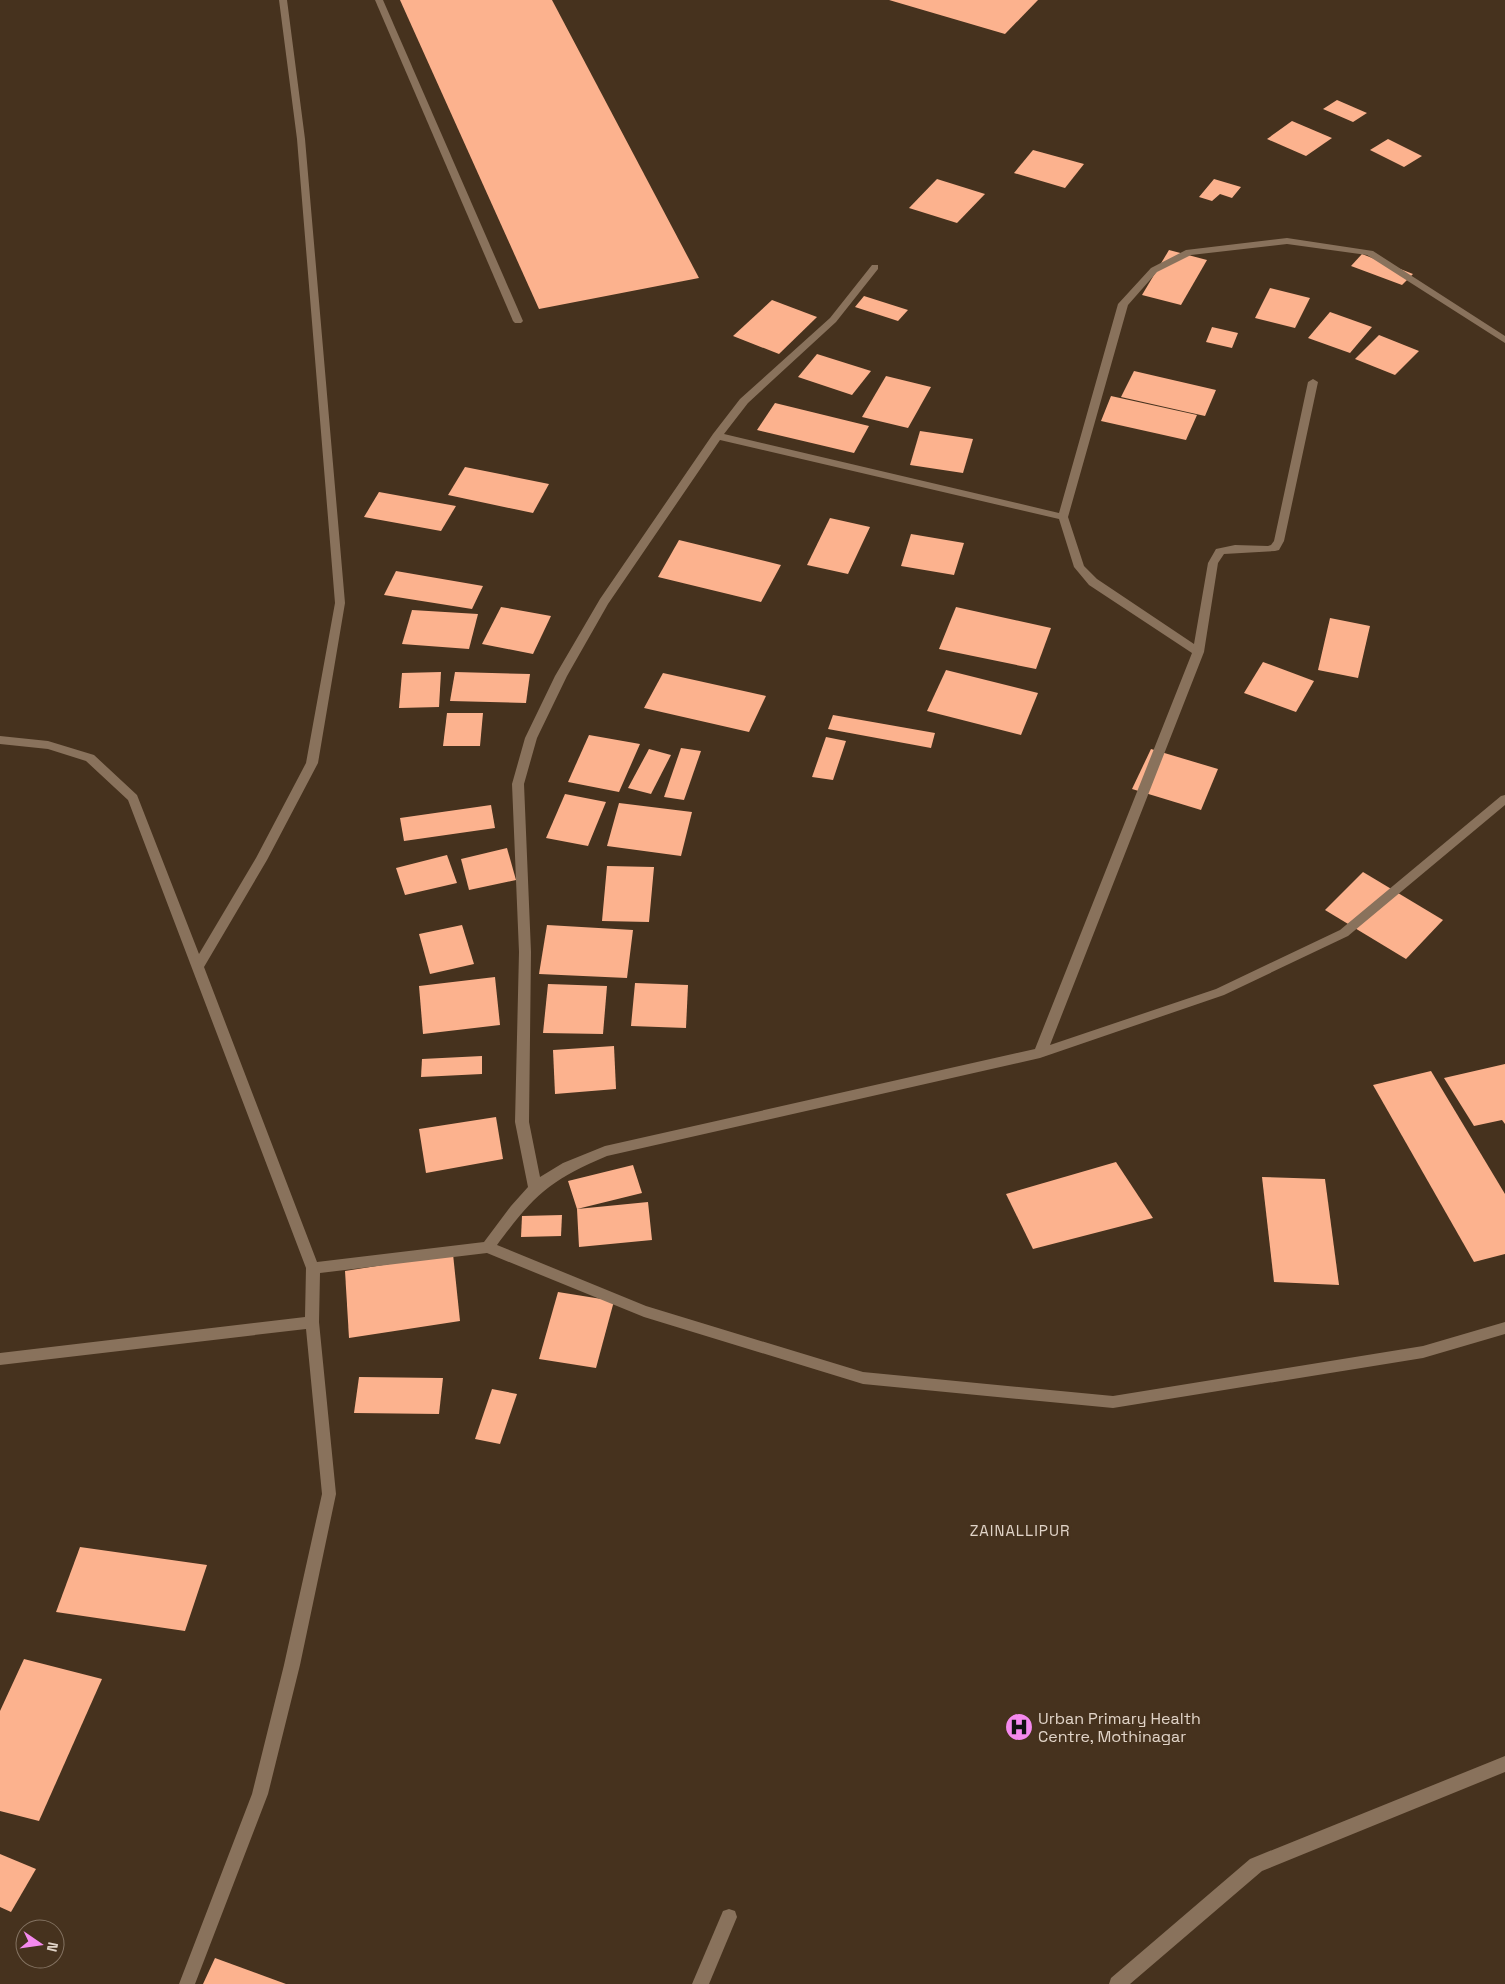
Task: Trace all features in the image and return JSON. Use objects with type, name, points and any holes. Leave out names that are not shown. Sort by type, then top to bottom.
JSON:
[{"type":"street","points":[[198,966],[261,860],[312,762],[340,603],[301,139],[283,0]]},
{"type":"street","points":[[379,0],[518,321]]},
{"type":"street","points":[[1198,652],[1093,582],[1079,567],[1063,517],[1123,304],[1154,270],[1189,252],[1287,241],[1370,253],[1505,340]]},
{"type":"street","points":[[535,1188],[522,1122],[525,952],[518,784],[531,738],[566,668],[604,602],[718,436],[744,401],[833,320],[875,267]]},
{"type":"street","points":[[1040,1052],[1198,652],[1213,563],[1220,551],[1233,547],[1264,551],[1275,548],[1279,541],[1313,382]]},
{"type":"street","points":[[718,436],[1063,517]]},
{"type":"street","points":[[0,740],[48,745],[90,758],[133,798],[313,1268],[312,1322],[329,1494],[292,1665],[260,1794],[187,1984]]},
{"type":"street","points":[[488,1247],[535,1188],[570,1165],[605,1151],[1040,1052],[1220,992],[1344,933],[1505,799]]},
{"type":"street","points":[[313,1268],[488,1247],[644,1311],[863,1378],[1113,1402],[1424,1352],[1505,1328]]},
{"type":"street","points":[[0,1359],[312,1322]]},
{"type":"street","points":[[1117,1984],[1256,1865],[1505,1764]]},
{"type":"street","points":[[700,1984],[729,1917]]},
{"type":"building","points":[[400,0],[552,0],[699,278],[539,309]]},
{"type":"building","points":[[889,0],[1038,0],[1005,34]]},
{"type":"building","points":[[1337,100],[1367,113],[1353,122],[1323,109]]},
{"type":"building","points":[[1292,121],[1332,138],[1306,156],[1267,139]]},
{"type":"building","points":[[1388,139],[1422,156],[1404,167],[1370,150]]},
{"type":"building","points":[[1033,150],[1084,164],[1065,188],[1014,173]]},
{"type":"building","points":[[937,179],[985,194],[957,223],[909,208]]},
{"type":"building","points":[[1214,179],[1241,187],[1232,198],[1220,194],[1212,201],[1199,197]]},
{"type":"building","points":[[1169,250],[1207,260],[1181,305],[1142,295]]},
{"type":"building","points":[[1362,254],[1413,274],[1402,285],[1351,266]]},
{"type":"building","points":[[1270,288],[1310,298],[1295,328],[1255,318]]},
{"type":"building","points":[[864,296],[908,310],[898,321],[855,307]]},
{"type":"building","points":[[772,300],[817,317],[779,354],[733,336]]},
{"type":"building","points":[[1330,312],[1372,327],[1350,353],[1308,338]]},
{"type":"building","points":[[1212,327],[1238,333],[1232,348],[1206,342]]},
{"type":"building","points":[[1379,335],[1419,351],[1395,375],[1355,359]]},
{"type":"building","points":[[817,354],[871,371],[852,395],[798,377]]},
{"type":"building","points":[[1134,371],[1216,390],[1205,416],[1121,397]]},
{"type":"building","points":[[886,376],[931,387],[908,428],[862,417]]},
{"type":"building","points":[[1111,396],[1197,415],[1186,440],[1101,421]]},
{"type":"building","points":[[775,403],[869,426],[854,453],[757,430]]},
{"type":"building","points":[[920,431],[973,439],[963,473],[910,465]]},
{"type":"building","points":[[465,467],[549,484],[533,513],[448,495]]},
{"type":"building","points":[[379,492],[456,506],[441,531],[364,517]]},
{"type":"building","points":[[830,518],[870,527],[848,574],[807,565]]},
{"type":"building","points":[[911,534],[964,543],[954,575],[901,566]]},
{"type":"building","points":[[679,540],[781,565],[761,602],[658,577]]},
{"type":"building","points":[[396,571],[483,586],[472,609],[384,595]]},
{"type":"building","points":[[501,607],[551,616],[533,654],[482,644]]},
{"type":"building","points":[[956,607],[1051,628],[1036,669],[939,649]]},
{"type":"building","points":[[412,610],[478,614],[469,649],[402,644]]},
{"type":"building","points":[[1330,618],[1370,626],[1358,678],[1318,670]]},
{"type":"building","points":[[1263,662],[1314,681],[1296,712],[1244,693]]},
{"type":"building","points":[[946,670],[1038,693],[1021,735],[927,711]]},
{"type":"building","points":[[441,672],[439,707],[399,708],[402,673]]},
{"type":"building","points":[[455,672],[530,674],[526,703],[450,701]]},
{"type":"building","points":[[663,673],[766,696],[749,732],[644,708]]},
{"type":"building","points":[[447,713],[483,713],[480,746],[443,746]]},
{"type":"building","points":[[833,715],[935,733],[931,748],[828,729]]},
{"type":"building","points":[[589,735],[640,744],[619,792],[568,782]]},
{"type":"building","points":[[826,737],[846,741],[833,780],[812,777]]},
{"type":"building","points":[[681,748],[701,751],[684,800],[664,797]]},
{"type":"building","points":[[649,749],[671,755],[651,794],[628,788]]},
{"type":"building","points":[[1151,749],[1218,769],[1201,810],[1132,789]]},
{"type":"building","points":[[565,794],[606,802],[588,846],[546,838]]},
{"type":"building","points":[[619,803],[692,812],[681,856],[607,846]]},
{"type":"building","points":[[491,805],[495,828],[404,841],[400,818]]},
{"type":"building","points":[[507,848],[516,880],[469,890],[461,859]]},
{"type":"building","points":[[447,855],[457,883],[405,895],[396,868]]},
{"type":"building","points":[[607,866],[654,867],[649,922],[602,921]]},
{"type":"building","points":[[1363,872],[1443,920],[1406,959],[1325,910]]},
{"type":"building","points":[[462,925],[474,964],[430,974],[419,934]]},
{"type":"building","points":[[547,925],[633,930],[627,978],[539,974]]},
{"type":"building","points":[[495,977],[500,1025],[423,1034],[419,986]]},
{"type":"building","points":[[635,983],[688,985],[686,1028],[631,1026]]},
{"type":"building","points":[[548,984],[607,986],[603,1034],[543,1033]]},
{"type":"building","points":[[614,1046],[616,1089],[555,1094],[553,1050]]},
{"type":"building","points":[[482,1056],[482,1074],[421,1077],[422,1059]]},
{"type":"building","points":[[1505,1064],[1505,1124],[1502,1120],[1474,1126],[1444,1078]]},
{"type":"building","points":[[1431,1071],[1505,1194],[1505,1254],[1474,1262],[1373,1085]]},
{"type":"building","points":[[496,1117],[503,1159],[426,1173],[419,1129]]},
{"type":"building","points":[[1116,1162],[1153,1218],[1033,1249],[1006,1194]]},
{"type":"building","points":[[633,1165],[642,1193],[577,1209],[568,1181]]},
{"type":"building","points":[[1262,1177],[1325,1179],[1339,1285],[1274,1282]]},
{"type":"building","points":[[648,1202],[652,1240],[579,1247],[577,1209]]},
{"type":"building","points":[[562,1215],[561,1236],[521,1237],[522,1216]]},
{"type":"building","points":[[453,1254],[460,1321],[349,1338],[345,1271]]},
{"type":"building","points":[[558,1292],[614,1301],[596,1368],[539,1359]]},
{"type":"building","points":[[359,1377],[443,1378],[439,1414],[354,1413]]},
{"type":"building","points":[[492,1389],[517,1394],[500,1444],[475,1439]]},
{"type":"building","points":[[80,1547],[207,1565],[185,1631],[56,1612]]},
{"type":"building","points":[[24,1659],[102,1679],[39,1821],[0,1811],[0,1711]]},
{"type":"building","points":[[0,1854],[36,1869],[11,1912],[0,1907]]},
{"type":"building","points":[[215,1958],[286,1984],[203,1984]]},
{"type":"place","name":"Urban Primary Health Centre, Mothinagar","points":[[1019,1727]]},
{"type":"district","name":"ZAINALLIPUR","points":[[1020,1531]]}]
